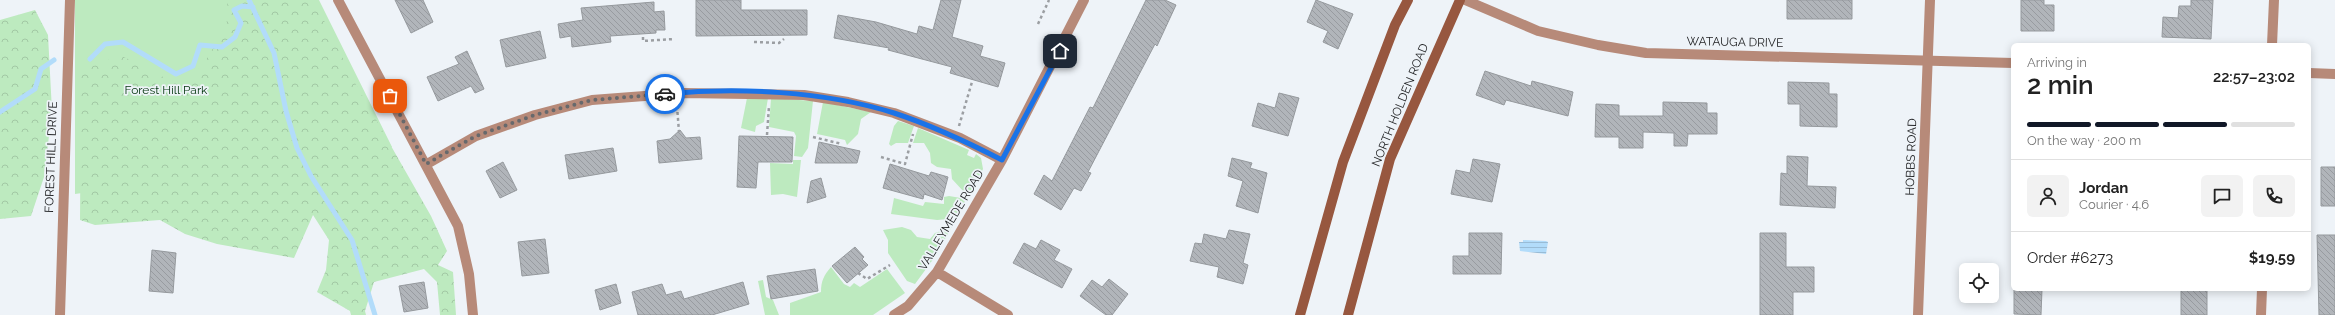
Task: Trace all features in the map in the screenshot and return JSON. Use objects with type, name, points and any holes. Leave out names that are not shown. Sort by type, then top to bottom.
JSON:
[{"type":"main road","points":[[1300,315],[1343,162],[1395,25],[1408,0]]},
{"type":"main road","name":"NORTH HOLDEN ROAD","points":[[1348,315],[1390,159],[1460,0]]},
{"type":"street","name":"FOREST HILL DRIVE","points":[[60,315],[61,241],[70,0]]},
{"type":"street","points":[[338,0],[458,226],[469,274],[473,315]]},
{"type":"street","name":"VALLEYMEDE ROAD","points":[[894,315],[908,306],[937,272],[1002,160],[1084,0]]},
{"type":"street","name":"WATAUGA DRIVE","points":[[1465,0],[1538,31],[1598,45],[1646,52],[2011,63]]},
{"type":"street","name":"HOBBS ROAD","points":[[1918,315],[1930,0]]},
{"type":"street","points":[[2272,43],[2274,0]]},
{"type":"street","points":[[2311,74],[2335,74]]},
{"type":"street","points":[[426,164],[476,136],[535,115],[592,100],[676,93],[804,95],[848,102],[894,113],[956,137],[1002,160]]},
{"type":"street","points":[[937,272],[1008,315]]},
{"type":"street","points":[[2261,315],[2262,291]]},
{"type":"path","points":[[1038,24],[1049,0]]},
{"type":"path","points":[[643,37],[643,40],[674,39]]},
{"type":"path","points":[[754,42],[779,43],[784,40]]},
{"type":"path","points":[[956,137],[972,82]]},
{"type":"path","points":[[676,93],[678,132]]},
{"type":"path","points":[[767,135],[770,94]]},
{"type":"path","points":[[881,157],[905,164],[916,122]]},
{"type":"path","points":[[813,137],[842,144]]},
{"type":"path","points":[[858,273],[867,279],[890,265]]},
{"type":"green space","name":"Forest Hill Park","points":[[75,0],[319,0],[392,147],[360,154],[75,194]]},
{"type":"green space","points":[[227,0],[314,0],[354,81],[431,216],[447,251],[438,265],[453,272],[456,315],[440,315],[437,282],[424,269],[374,282],[365,311],[366,315],[351,315],[350,311],[317,292],[326,270],[329,240],[313,215],[294,258],[217,244],[185,234],[160,220],[95,225],[80,220],[81,71],[120,55],[167,79],[191,79],[210,54],[228,19]]},
{"type":"green space","points":[[35,10],[48,35],[52,111],[44,177],[31,216],[0,219],[0,20]]},
{"type":"green space","points":[[747,98],[768,98],[764,122],[756,126],[755,132],[741,128]]},
{"type":"green space","points":[[771,98],[813,101],[808,148],[802,157],[794,156],[796,136],[794,132],[769,127]]},
{"type":"green space","points":[[823,102],[871,112],[861,119],[858,134],[847,145],[845,140],[817,134]]},
{"type":"green space","points":[[898,121],[914,126],[908,143],[896,143],[891,146],[889,144],[894,126]]},
{"type":"green space","points":[[918,128],[969,150],[967,155],[974,158],[976,154],[981,158],[983,169],[972,192],[964,192],[952,179],[951,169],[937,167],[931,163],[930,153],[924,143],[913,143]]},
{"type":"green space","points":[[793,160],[801,160],[797,197],[783,194],[771,195],[770,163],[793,164]]},
{"type":"green space","points":[[949,196],[961,198],[965,202],[937,254],[915,284],[907,281],[888,253],[888,240],[883,230],[902,227],[911,230],[917,237],[930,239],[935,233],[947,229],[950,223],[948,219],[937,220],[891,214],[894,198],[923,206],[925,202],[944,204],[944,197]]},
{"type":"green space","points":[[831,267],[844,284],[850,287],[854,283],[860,287],[887,269],[905,293],[873,315],[790,315],[790,303],[821,292],[823,278]]},
{"type":"green space","points":[[763,280],[766,297],[773,300],[779,315],[765,315],[758,281]]},
{"type":"water","points":[[1523,240],[1548,242],[1546,254],[1520,251],[1519,242],[1523,242]]},
{"type":"building","points":[[395,0],[423,0],[433,22],[411,33]]},
{"type":"building","points":[[696,0],[741,0],[741,10],[807,10],[807,35],[696,36]]},
{"type":"building","points":[[941,0],[961,0],[952,37],[983,46],[980,56],[1005,63],[998,87],[950,73],[952,67],[888,50],[889,48],[834,38],[838,15],[876,22],[917,34],[919,26],[933,30]]},
{"type":"building","points":[[1146,0],[1165,0],[1176,5],[1157,46],[1155,44],[1088,172],[1091,173],[1081,191],[1074,188],[1061,210],[1034,194],[1044,175],[1052,181],[1090,107],[1093,108]]},
{"type":"building","points":[[1316,0],[1353,14],[1338,49],[1323,42],[1328,31],[1307,22]]},
{"type":"building","points":[[1787,0],[1852,0],[1852,19],[1787,19]]},
{"type":"building","points":[[2021,0],[2044,0],[2044,5],[2054,5],[2054,31],[2021,31]]},
{"type":"building","points":[[2191,0],[2213,0],[2211,39],[2162,37],[2163,17],[2178,18],[2179,6],[2191,6]]},
{"type":"building","points":[[654,2],[654,12],[664,11],[665,30],[656,30],[656,33],[610,36],[611,42],[572,47],[571,36],[560,38],[558,24],[583,20],[581,8]]},
{"type":"building","points":[[540,31],[546,58],[506,67],[500,40]]},
{"type":"building","points":[[467,51],[484,89],[475,93],[471,86],[438,101],[427,77],[459,64],[455,57]]},
{"type":"building","points":[[1485,71],[1531,86],[1532,81],[1573,92],[1568,116],[1506,100],[1504,105],[1476,95]]},
{"type":"building","points":[[1788,82],[1829,83],[1829,94],[1837,94],[1837,127],[1800,126],[1800,104],[1788,104]]},
{"type":"building","points":[[1279,93],[1299,98],[1288,136],[1252,126],[1258,103],[1275,108]]},
{"type":"building","points":[[1663,102],[1707,103],[1707,113],[1717,113],[1717,134],[1688,134],[1687,146],[1674,146],[1674,133],[1643,132],[1643,148],[1619,148],[1619,137],[1595,137],[1596,104],[1619,105],[1619,116],[1663,116]]},
{"type":"building","points":[[680,130],[686,138],[700,137],[702,159],[659,163],[657,141],[670,139]]},
{"type":"building","points":[[739,136],[793,137],[792,162],[758,162],[756,188],[737,187]]},
{"type":"building","points":[[819,142],[860,151],[857,163],[815,163]]},
{"type":"building","points":[[613,148],[617,171],[569,179],[565,155]]},
{"type":"building","points":[[1787,156],[1808,157],[1807,186],[1836,187],[1835,208],[1780,205],[1781,173],[1787,174]]},
{"type":"building","points":[[1232,158],[1252,163],[1250,168],[1267,173],[1258,213],[1236,206],[1243,181],[1228,176]]},
{"type":"building","points":[[1473,159],[1500,164],[1492,202],[1451,194],[1456,170],[1470,173]]},
{"type":"building","points":[[503,162],[517,190],[500,198],[486,171]]},
{"type":"building","points":[[890,164],[929,176],[931,172],[948,177],[942,200],[924,194],[923,199],[883,188]]},
{"type":"building","points":[[2321,167],[2335,167],[2335,206],[2321,206]]},
{"type":"building","points":[[821,178],[826,197],[807,203],[811,181]]},
{"type":"building","points":[[1229,230],[1250,234],[1243,263],[1248,265],[1243,284],[1217,277],[1219,267],[1190,261],[1195,243],[1202,244],[1204,234],[1226,239]]},
{"type":"building","points":[[1469,233],[1502,233],[1501,274],[1453,274],[1453,256],[1469,256]]},
{"type":"building","points":[[1760,233],[1786,233],[1786,267],[1814,267],[1814,292],[1793,292],[1793,315],[1760,315]]},
{"type":"building","points":[[2317,235],[2335,235],[2335,315],[2319,315]]},
{"type":"building","points":[[545,239],[549,273],[522,276],[518,242]]},
{"type":"building","points":[[1041,240],[1060,250],[1054,260],[1072,269],[1062,288],[1013,263],[1024,243],[1036,249]]},
{"type":"building","points":[[855,247],[864,257],[862,259],[868,265],[847,283],[832,266]]},
{"type":"building","points":[[152,250],[176,253],[173,293],[149,291]]},
{"type":"building","points":[[815,269],[818,291],[771,299],[767,276]]},
{"type":"building","points":[[1109,279],[1128,294],[1112,315],[1106,315],[1080,296],[1092,280],[1102,287]]},
{"type":"building","points":[[424,282],[428,308],[404,312],[399,286]]},
{"type":"building","points":[[743,282],[749,304],[712,315],[638,315],[632,292],[662,284],[666,295],[681,291],[684,299]]},
{"type":"building","points":[[616,284],[621,303],[600,310],[595,290]]},
{"type":"building","points":[[2014,291],[2042,291],[2041,315],[2014,314]]},
{"type":"building","points":[[2181,291],[2207,291],[2207,315],[2181,315]]},
{"type":"waterway","points":[[249,0],[274,53],[286,111],[297,148],[311,176],[352,240],[375,315]]},
{"type":"waterway","points":[[90,59],[105,44],[123,42],[176,74],[193,66],[200,45],[222,47],[235,37],[241,23],[234,10],[242,6],[253,7]]},
{"type":"waterway","points":[[0,112],[35,89],[41,69],[54,60]]},
{"type":"way so far","points":[[390,96],[426,164],[476,136],[535,115],[592,100],[665,94]]},
{"type":"route","points":[[665,94],[738,92],[804,95],[848,102],[894,113],[960,138],[1002,160],[1060,51]]}]
